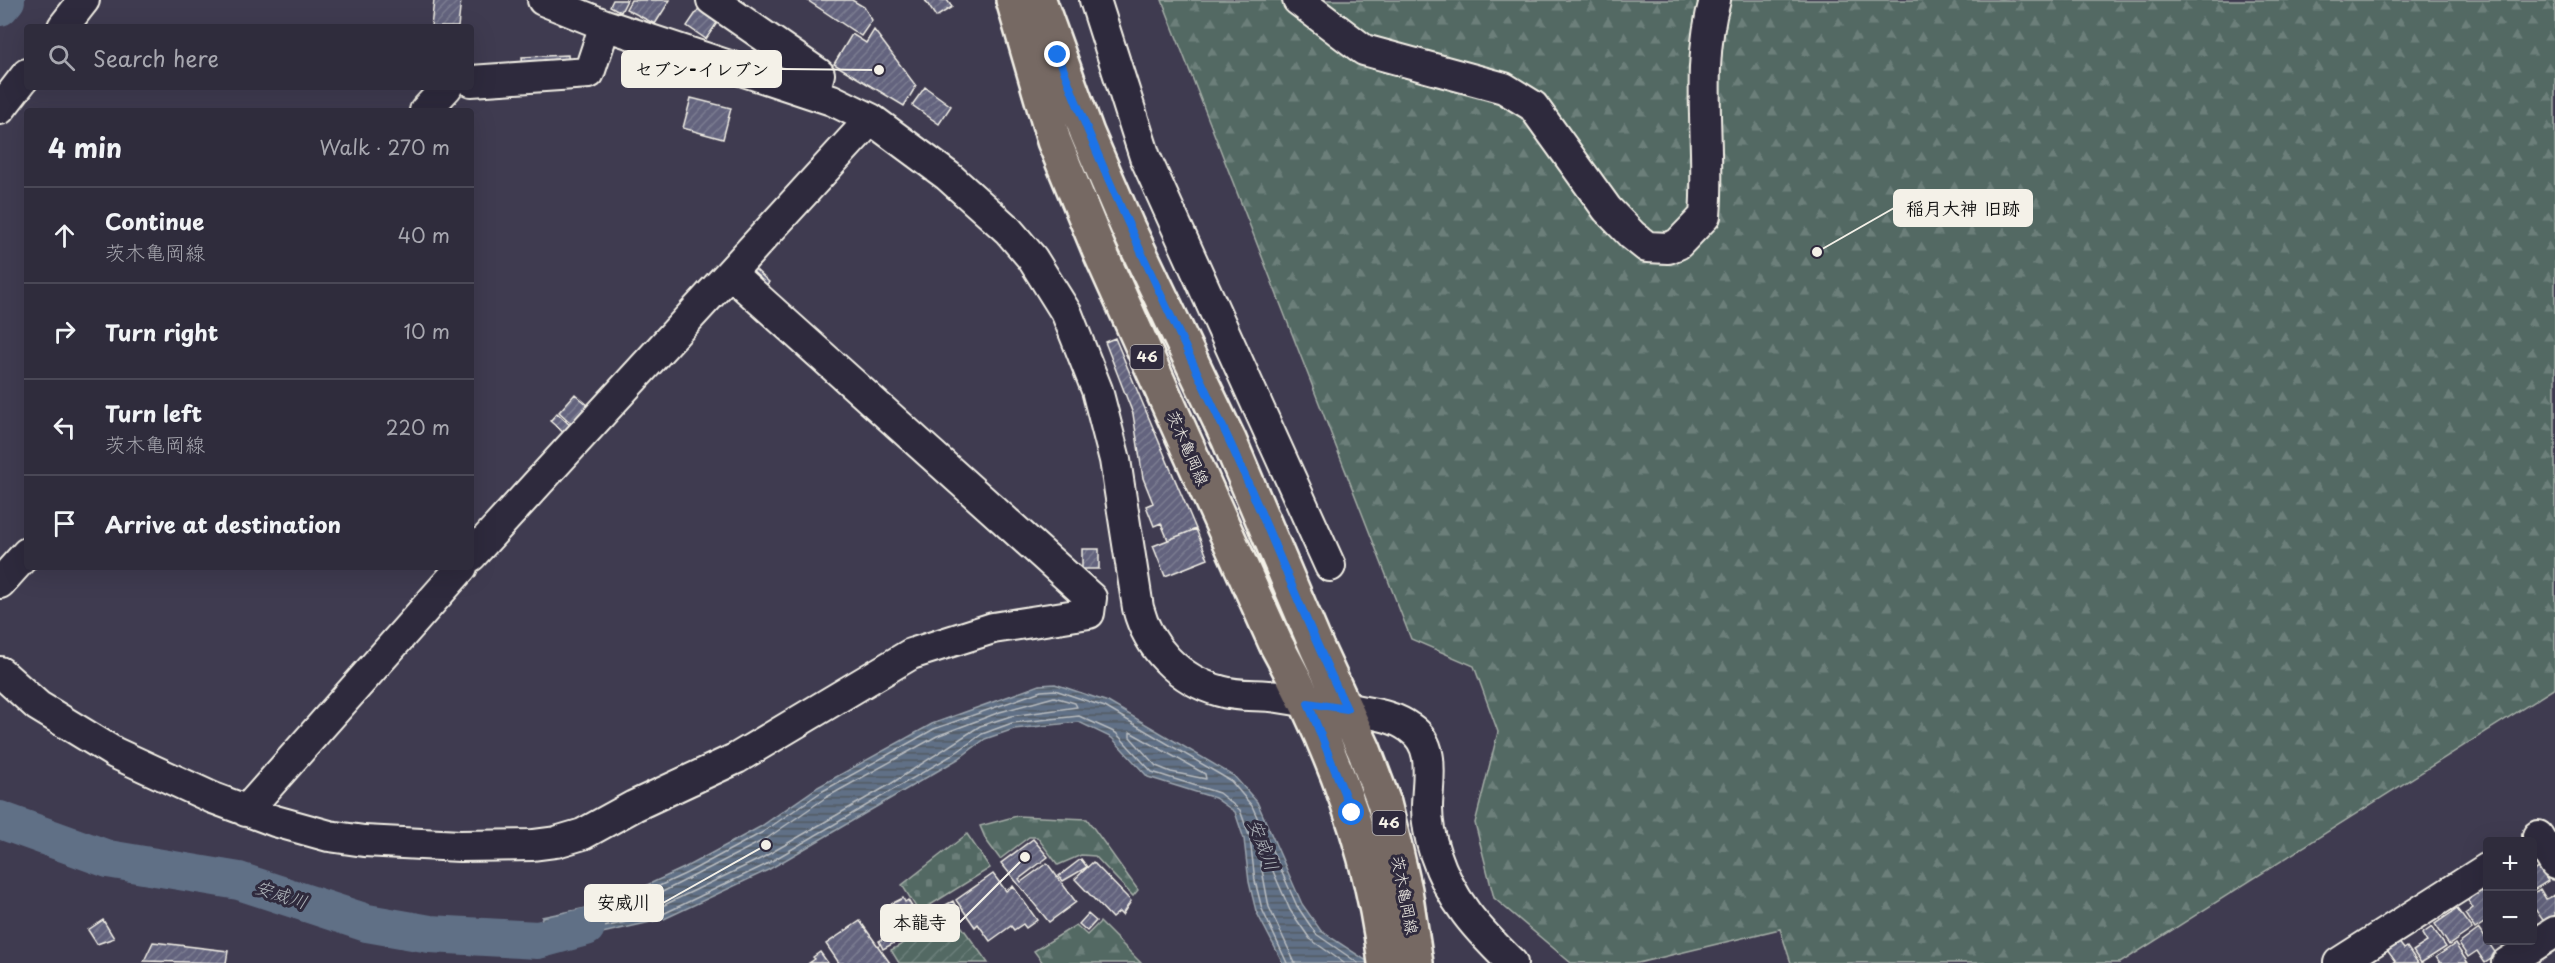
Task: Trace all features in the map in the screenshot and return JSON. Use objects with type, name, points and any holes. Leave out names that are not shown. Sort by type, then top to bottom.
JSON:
[{"type":"main road","name":"茨木亀岡線","points":[[1013,0],[1054,141],[1099,250],[1276,644],[1308,703],[1333,762],[1366,855],[1383,949]]},
{"type":"main road","name":"茨木亀岡線","points":[[1039,0],[1087,132],[1127,226],[1229,440],[1317,648],[1347,709],[1384,803],[1405,890],[1415,953]]},
{"type":"street","points":[[65,24],[84,0]]},
{"type":"street","points":[[543,0],[605,25],[814,92],[871,119],[948,176],[1008,230],[1032,258],[1067,314],[1085,354],[1108,427],[1138,608],[1145,629],[1156,647],[1188,678],[1219,691],[1347,709],[1397,720],[1412,729],[1422,740],[1430,771],[1428,822],[1440,867],[1468,920],[1512,963]]},
{"type":"street","points":[[1095,0],[1145,157],[1330,566]]},
{"type":"street","points":[[1298,0],[1364,50],[1504,88],[1533,106],[1607,209],[1647,247],[1668,248],[1686,238],[1705,216],[1703,73],[1708,26],[1715,0]]},
{"type":"street","points":[[728,4],[819,74],[814,92]]},
{"type":"street","points":[[474,81],[589,73],[605,25]]},
{"type":"street","points":[[0,109],[24,78]]},
{"type":"street","points":[[428,108],[444,90]]},
{"type":"street","points":[[474,553],[871,119]]},
{"type":"street","points":[[0,672],[38,706],[84,736],[172,781],[246,811],[300,829],[364,841],[460,846],[556,842],[583,834],[634,806],[737,758],[911,654],[993,628],[1089,613],[1091,598],[730,273]]},
{"type":"street","points":[[0,583],[24,556]]},
{"type":"street","points":[[246,811],[459,570]]},
{"type":"street","points":[[2541,834],[2555,864]]},
{"type":"street","points":[[2339,963],[2483,871]]},
{"type":"street","points":[[2507,963],[2555,932]]},
{"type":"green space","points":[[1162,0],[2555,0],[2555,688],[2120,963],[1791,963],[1780,929],[1638,963],[1571,963],[1494,898],[1475,823],[1498,732],[1474,666],[1411,639]]},
{"type":"green space","points":[[1017,816],[1087,819],[1138,890],[1133,896],[1095,856],[1081,855],[1058,865],[1037,837],[1029,837],[1000,859],[986,840],[980,826]]},
{"type":"green space","points":[[967,834],[990,868],[919,912],[902,885]]},
{"type":"green space","points":[[954,916],[988,963],[899,963],[891,950]]},
{"type":"green space","points":[[1100,922],[1141,963],[1043,963],[1034,951],[1076,925],[1087,935]]},
{"type":"water","points":[[1055,684],[1108,702],[1234,776],[1257,802],[1302,904],[1321,931],[1370,963],[1283,963],[1256,911],[1249,882],[1244,839],[1235,812],[1215,798],[1148,777],[1112,738],[1079,722],[1014,729],[985,739],[958,759],[768,870],[664,919],[545,946],[538,940],[542,917],[606,904],[684,868],[760,827],[818,787],[932,724],[1040,685]]},
{"type":"building","points":[[434,0],[461,0],[458,24],[431,24]]},
{"type":"building","points":[[613,0],[627,0],[621,12],[610,6]]},
{"type":"building","points":[[631,0],[670,0],[655,24],[626,9]]},
{"type":"building","points":[[807,0],[852,0],[864,7],[872,20],[861,36]]},
{"type":"building","points":[[925,0],[947,0],[952,7],[936,17]]},
{"type":"building","points":[[702,4],[721,17],[706,39],[687,26]]},
{"type":"building","points":[[874,30],[916,86],[904,106],[834,64],[852,34],[866,43]]},
{"type":"building","points":[[568,55],[569,70],[523,72],[522,57]]},
{"type":"building","points":[[925,87],[951,106],[939,124],[912,105]]},
{"type":"building","points":[[691,98],[731,108],[723,139],[683,128]]},
{"type":"building","points":[[755,269],[769,282],[762,289],[747,276]]},
{"type":"building","points":[[1115,338],[1196,529],[1168,540],[1161,523],[1154,526],[1146,506],[1153,503],[1143,478],[1133,414],[1105,342]]},
{"type":"building","points":[[575,394],[589,406],[573,425],[559,412]]},
{"type":"building","points":[[557,413],[572,427],[565,434],[550,421]]},
{"type":"building","points":[[1196,529],[1208,559],[1165,576],[1153,546]]},
{"type":"building","points":[[1082,549],[1099,549],[1099,569],[1082,569]]},
{"type":"building","points":[[1033,839],[1048,857],[1019,879],[1021,882],[1047,863],[1076,902],[1049,922],[1001,863]]},
{"type":"building","points":[[1081,859],[1087,867],[1063,881],[1059,876]]},
{"type":"building","points":[[1093,862],[1131,901],[1122,915],[1119,912],[1112,918],[1075,879]]},
{"type":"building","points":[[2539,868],[2548,881],[2537,888],[2537,869]]},
{"type":"building","points":[[993,874],[1006,891],[1013,886],[1037,920],[1026,928],[1023,924],[1014,930],[1011,926],[990,941],[978,924],[975,927],[956,900]]},
{"type":"building","points":[[2540,889],[2546,899],[2555,895],[2555,916],[2545,923],[2537,912],[2537,891]]},
{"type":"building","points":[[2481,890],[2483,893],[2483,923],[2475,929],[2465,914],[2473,908],[2467,899]]},
{"type":"building","points":[[903,898],[905,902],[908,900],[917,915],[899,925],[890,910],[893,908],[891,904]]},
{"type":"building","points":[[953,901],[957,909],[883,949],[879,941]]},
{"type":"building","points":[[2457,909],[2472,929],[2449,945],[2435,924]]},
{"type":"building","points":[[1088,914],[1096,921],[1087,931],[1079,924]]},
{"type":"building","points":[[103,920],[114,938],[97,944],[88,930]]},
{"type":"building","points":[[860,921],[890,963],[839,963],[826,944]]},
{"type":"building","points":[[2432,927],[2446,947],[2421,963],[2413,951],[2427,942],[2422,934]]},
{"type":"building","points":[[2479,929],[2483,935],[2483,945],[2490,945],[2497,955],[2485,963],[2477,951],[2468,957],[2459,944]]},
{"type":"building","points":[[2398,941],[2404,949],[2407,947],[2418,963],[2392,963],[2395,961],[2387,950]]},
{"type":"building","points":[[153,942],[228,951],[226,963],[144,961]]},
{"type":"building","points":[[2455,944],[2468,963],[2440,963],[2436,957]]},
{"type":"building","points":[[820,952],[828,963],[809,963],[815,959],[813,957]]},
{"type":"waterway","name":"安威川","points":[[0,7],[6,0]]},
{"type":"waterway","name":"安威川","points":[[0,820],[108,859],[239,881],[367,923],[430,934],[538,940],[586,927]]},
{"type":"place","name":"セブン-イレブン","points":[[879,70]]},
{"type":"place","name":"稲月大神 旧跡","points":[[1817,252]]},
{"type":"place","name":"安威川","points":[[766,845]]},
{"type":"place","name":"本龍寺","points":[[1025,857]]},
{"type":"route","points":[[1058,55],[1087,132],[1127,226],[1229,440],[1317,648],[1347,709],[1308,703],[1352,813]]}]
